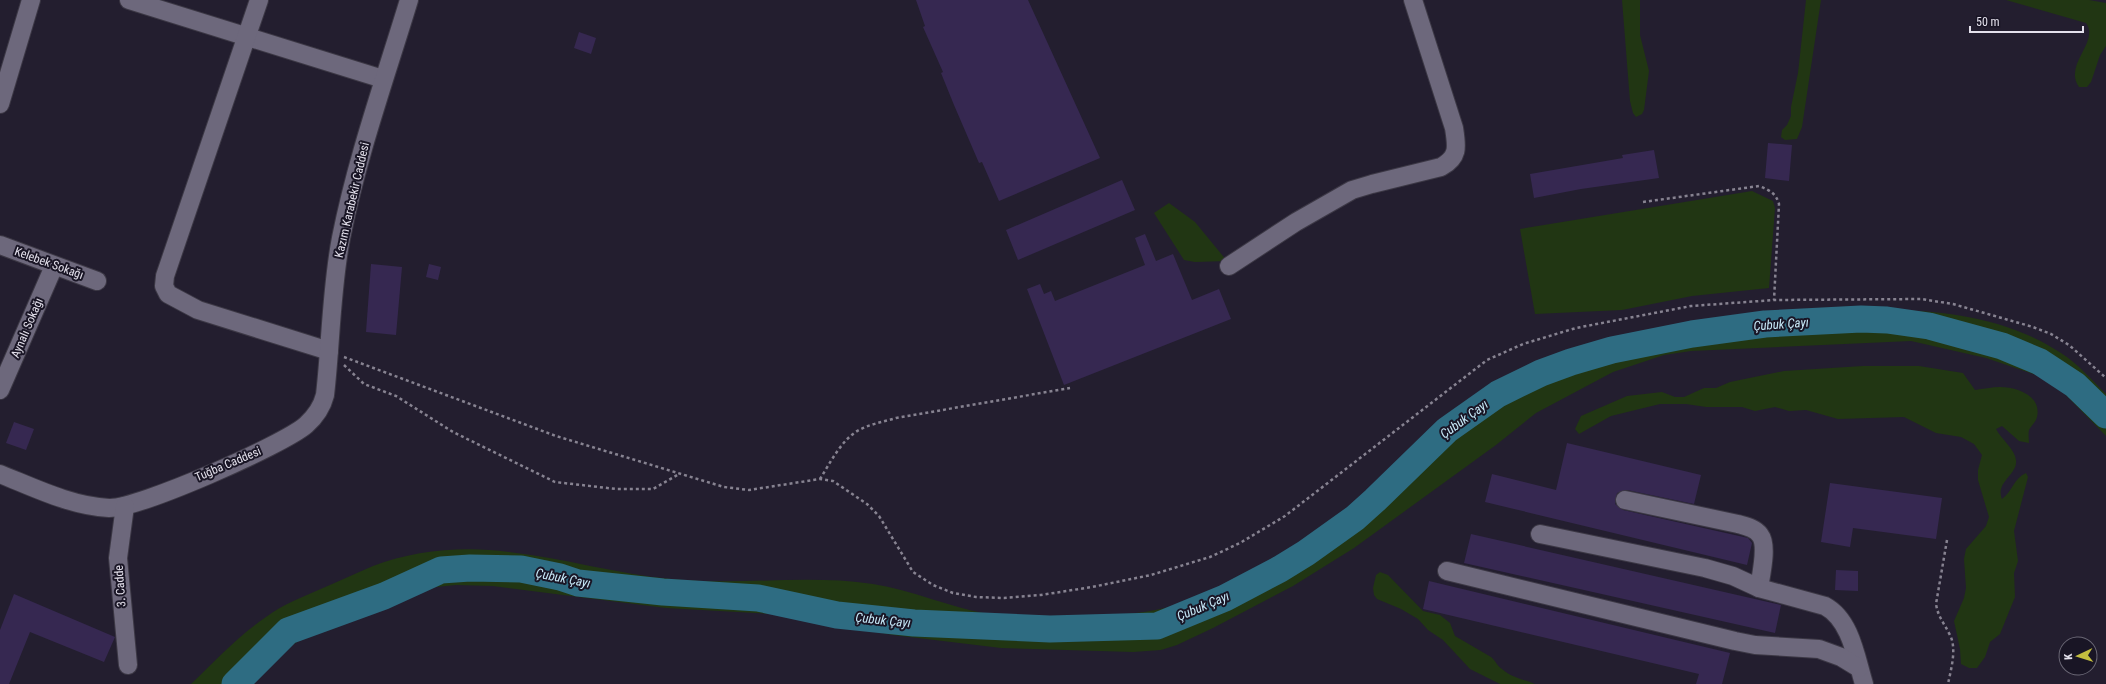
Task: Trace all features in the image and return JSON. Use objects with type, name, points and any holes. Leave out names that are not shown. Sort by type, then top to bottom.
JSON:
[{"type":"street","points":[[0,104],[31,0]]},
{"type":"street","points":[[129,0],[383,79]]},
{"type":"street","points":[[259,0],[165,276],[164,286],[168,294],[198,310],[329,351]]},
{"type":"street","name":"Kazım Karabekir Caddesi","points":[[322,406],[326,389],[333,300],[341,238],[354,180],[383,79],[409,0]]},
{"type":"street","points":[[1229,266],[1334,199],[1372,184],[1441,167],[1449,162],[1454,156],[1457,145],[1454,128],[1412,0]]},
{"type":"street","name":"Kelebek Sokağı","points":[[0,245],[97,281]]},
{"type":"street","name":"Aynalı Sokağı","points":[[0,390],[54,266]]},
{"type":"street","name":"Tuğba Caddesi","points":[[0,474],[78,503],[111,508],[125,506],[154,496],[284,440],[306,425],[322,406]]},
{"type":"street","points":[[1625,500],[1738,524],[1755,530],[1761,535],[1764,544],[1759,588]]},
{"type":"street","name":"3. Cadde","points":[[125,506],[118,558],[128,665]]},
{"type":"street","points":[[1540,534],[1705,568],[1733,576],[1759,588],[1825,606],[1835,611],[1844,623],[1862,676]]},
{"type":"street","points":[[1447,571],[1735,641],[1755,645],[1819,649],[1841,657],[1862,676]]},
{"type":"path","points":[[1643,202],[1759,186],[1768,189],[1777,197],[1779,204],[1774,300]]},
{"type":"path","points":[[329,351],[369,368],[556,436],[724,486],[749,490],[820,479],[833,482],[867,504],[879,516],[913,572],[933,585],[954,592],[976,597],[1004,598],[1041,595],[1092,587],[1151,575],[1210,557],[1240,543],[1285,516],[1412,420],[1487,360],[1523,344],[1576,328],[1645,314],[1692,306],[1774,300],[1913,298],[1934,300],[2034,327],[2060,339],[2106,378]]},
{"type":"path","points":[[329,351],[364,384],[396,396],[453,432],[555,482],[616,489],[653,489],[680,474]]},
{"type":"path","points":[[820,479],[848,439],[858,430],[870,425],[896,418],[1070,388]]},
{"type":"path","points":[[1947,540],[1936,604],[1937,614],[1950,635],[1953,646],[1948,684]]},
{"type":"green space","points":[[1622,0],[1640,0],[1640,35],[1649,71],[1644,110],[1642,114],[1636,117],[1633,113],[1630,101]]},
{"type":"green space","points":[[1806,0],[1821,0],[1802,127],[1797,139],[1785,140],[1781,137],[1782,130],[1787,125],[1791,116],[1791,107],[1798,73]]},
{"type":"green space","points":[[2006,0],[2089,0],[2106,3],[2106,46],[2100,55],[2091,82],[2087,87],[2079,87],[2075,78],[2075,70],[2089,38],[2089,30],[2086,23]]},
{"type":"green space","points":[[1752,191],[1773,201],[1775,208],[1769,288],[1692,296],[1622,310],[1535,314],[1520,229]]},
{"type":"green space","points":[[1169,203],[1195,222],[1227,261],[1195,262],[1184,260],[1154,213]]},
{"type":"green space","points":[[1885,310],[1931,312],[1976,319],[1999,324],[2041,341],[2073,362],[2106,394],[2106,436],[2061,390],[2042,377],[1986,358],[1911,341],[1691,351],[1664,355],[1613,372],[1536,413],[1496,445],[1354,548],[1293,586],[1213,628],[1177,645],[1161,650],[1133,652],[1001,648],[893,635],[789,615],[666,608],[493,586],[456,585],[426,588],[398,595],[348,616],[300,640],[277,655],[247,684],[191,684],[246,632],[286,604],[373,566],[406,556],[440,551],[475,549],[492,550],[550,558],[630,574],[696,581],[848,581],[902,590],[973,611],[1022,618],[1092,617],[1167,608],[1206,596],[1243,579],[1279,559],[1346,510],[1470,401],[1492,385],[1510,376],[1540,365],[1621,340],[1669,329],[1762,317]]},
{"type":"green space","points":[[1863,366],[1919,366],[1963,373],[1975,390],[2007,387],[2027,394],[2036,403],[2038,410],[2037,417],[2036,421],[2029,430],[2029,443],[2019,441],[2002,426],[1996,429],[2011,448],[2016,460],[2014,470],[2002,488],[2002,499],[2022,475],[2026,473],[2028,477],[2014,531],[2018,561],[2014,573],[2015,597],[2000,634],[1990,642],[1985,657],[1977,668],[1969,668],[1961,664],[1960,649],[1954,621],[1964,598],[1966,588],[1964,559],[1966,549],[1986,526],[1989,517],[1978,480],[1978,470],[1982,455],[1974,444],[1961,437],[1936,433],[1904,417],[1838,419],[1806,410],[1789,411],[1775,407],[1755,411],[1742,407],[1706,407],[1686,404],[1660,404],[1611,416],[1579,434],[1575,429],[1581,416],[1627,396],[1662,392],[1675,397],[1684,397],[1704,388],[1716,388],[1730,382],[1784,371]]},
{"type":"green space","points":[[1380,572],[1388,575],[1423,611],[1440,615],[1450,623],[1455,636],[1491,657],[1500,668],[1510,674],[1535,684],[1500,684],[1470,669],[1443,640],[1428,630],[1418,619],[1401,609],[1377,599],[1374,595],[1373,588],[1376,575]]},
{"type":"building","points":[[916,0],[1028,0],[1100,158],[999,201],[982,162],[979,163],[954,105],[941,73],[943,72],[923,27],[925,26]]},
{"type":"building","points":[[579,32],[596,38],[591,54],[574,48]]},
{"type":"building","points":[[1768,143],[1792,145],[1789,181],[1765,178]]},
{"type":"building","points":[[1654,150],[1659,178],[1581,189],[1534,198],[1530,174],[1623,158],[1622,155]]},
{"type":"building","points":[[1122,180],[1135,210],[1018,260],[1006,230]]},
{"type":"building","points":[[1145,234],[1156,261],[1173,254],[1192,300],[1219,289],[1231,319],[1064,385],[1027,289],[1040,284],[1044,294],[1051,291],[1055,301],[1145,265],[1135,238]]},
{"type":"building","points":[[371,264],[402,267],[396,335],[366,332]]},
{"type":"building","points":[[429,264],[441,267],[438,280],[426,277]]},
{"type":"building","points":[[14,422],[34,429],[26,450],[6,443]]},
{"type":"building","points":[[1567,443],[1701,475],[1694,504],[1627,490],[1617,493],[1615,504],[1623,510],[1748,538],[1752,543],[1747,565],[1485,502],[1492,474],[1556,490]]},
{"type":"building","points":[[1830,483],[1942,498],[1936,539],[1853,528],[1850,547],[1821,542]]},
{"type":"building","points":[[1471,534],[1781,605],[1775,633],[1464,563]]},
{"type":"building","points":[[1836,570],[1858,571],[1858,591],[1835,590]]},
{"type":"building","points":[[1429,581],[1730,653],[1722,684],[1696,684],[1699,674],[1423,609]]},
{"type":"building","points":[[14,594],[115,637],[104,662],[30,632],[9,684],[0,684],[0,630]]},
{"type":"waterway","name":"Çubuk Çayı","points":[[235,684],[288,631],[384,596],[441,570],[470,568],[521,569],[560,577],[578,583],[663,592],[758,598],[837,615],[914,623],[1050,629],[1157,626],[1225,598],[1280,569],[1306,553],[1355,518],[1447,430],[1498,394],[1541,373],[1571,362],[1612,350],[1692,334],[1765,324],[1861,319],[1887,320],[1929,326],[2002,346],[2040,362],[2075,385],[2106,415]]}]
